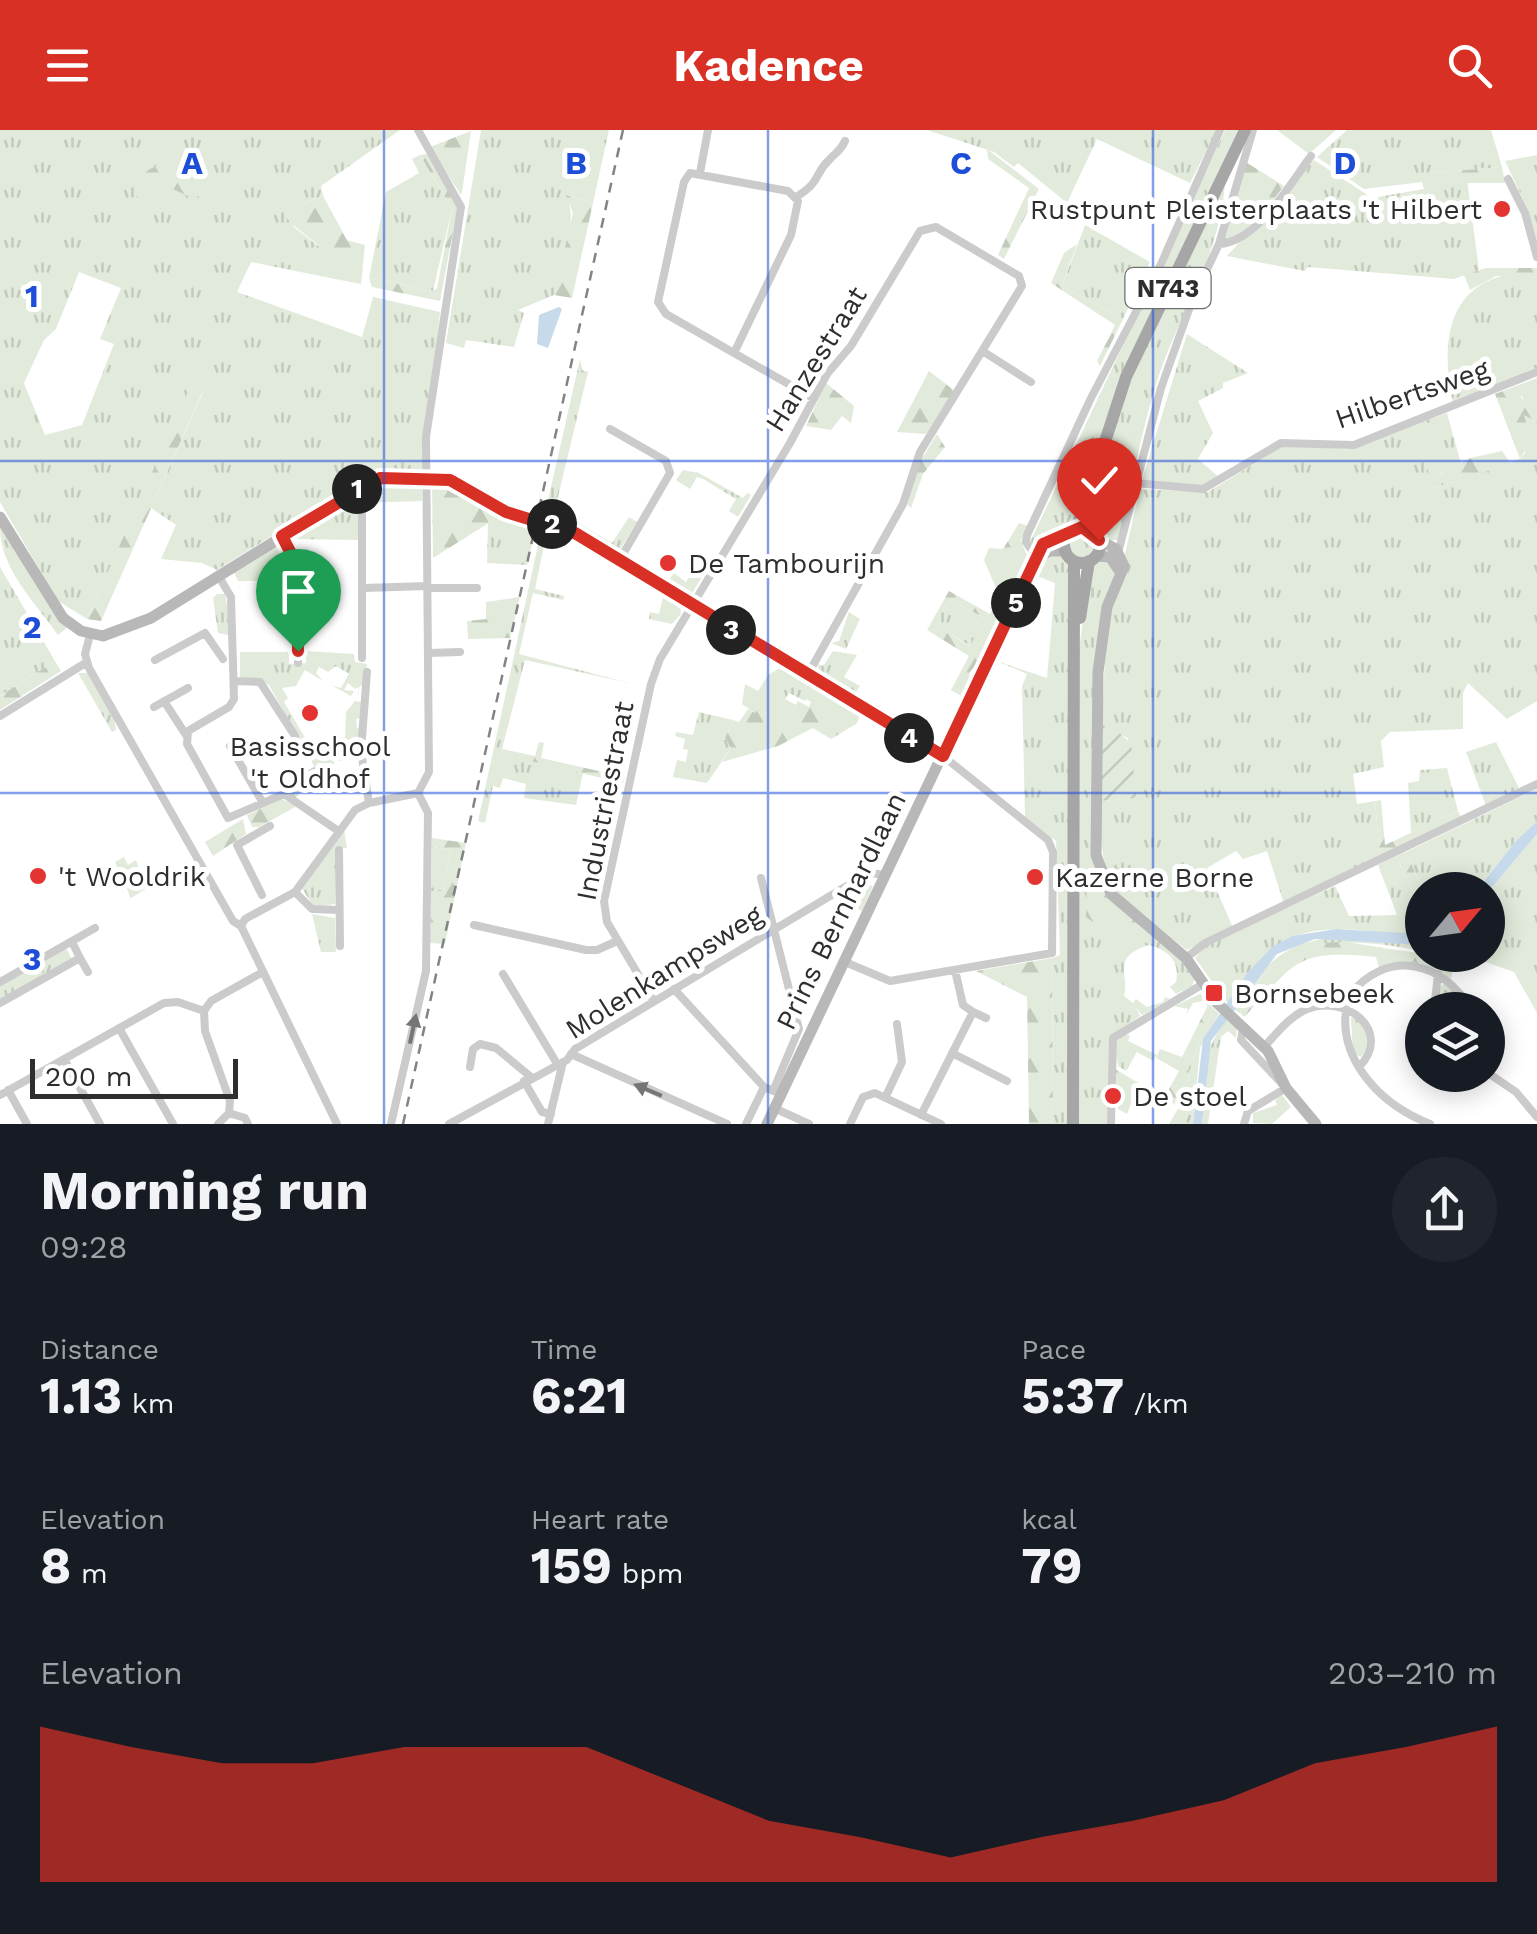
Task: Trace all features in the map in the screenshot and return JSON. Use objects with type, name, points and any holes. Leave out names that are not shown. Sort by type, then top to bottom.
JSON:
[{"type":"main road","name":"N743","points":[[1073,1124],[1072,532],[1126,377],[1245,130]]},
{"type":"main road","name":"N743","points":[[1074,660],[1093,559],[1102,449]]},
{"type":"main road","points":[[0,516],[54,608],[72,626],[90,635],[111,635],[135,626],[374,480],[450,480],[516,516],[564,527],[943,756]]},
{"type":"main road","name":"Prins Bernhardlaan","points":[[767,1124],[774,1108],[773,1091],[845,962],[1043,544],[1072,532]]},
{"type":"main road","points":[[1072,532],[1096,535],[1117,557],[1122,576],[1107,608],[1098,672],[1098,866],[1122,907],[1186,958],[1226,1012],[1264,1047],[1286,1088],[1316,1124]]},
{"type":"main road","points":[[1037,558],[1050,550],[1093,559],[1117,557]]},
{"type":"street","points":[[418,130],[461,207],[428,422],[430,772],[418,794]]},
{"type":"street","points":[[700,172],[708,130]]},
{"type":"street","points":[[1037,558],[1026,542],[1027,535],[1090,398],[1160,264],[1220,130]]},
{"type":"street","points":[[1117,557],[1178,334],[1219,244],[1253,130]]},
{"type":"street","points":[[734,352],[791,235],[796,197],[817,183],[828,160],[838,155],[845,141]]},
{"type":"street","points":[[1219,244],[1233,242],[1249,230],[1312,156]]},
{"type":"street","points":[[796,197],[788,191],[690,173],[684,182],[658,302],[666,314],[813,398]]},
{"type":"street","points":[[1508,180],[1525,213],[1537,257]]},
{"type":"street","name":"Hanzestraat","points":[[691,606],[827,374],[852,346],[920,231],[936,227],[1017,274],[1022,286],[984,352]]},
{"type":"street","points":[[807,676],[903,504],[920,452],[984,352],[1032,382]]},
{"type":"street","name":"Hilbertsweg","points":[[1134,484],[1203,489],[1281,443],[1354,445],[1537,372]]},
{"type":"street","points":[[610,429],[666,461],[670,473],[619,561]]},
{"type":"street","points":[[362,507],[362,658]]},
{"type":"street","points":[[282,536],[297,565],[298,663]]},
{"type":"street","points":[[186,735],[232,704],[230,597],[218,576]]},
{"type":"street","points":[[363,588],[477,588]]},
{"type":"street","name":"Industriestraat","points":[[654,1001],[607,922],[604,901],[651,684],[691,606]]},
{"type":"street","points":[[155,660],[201,634],[208,634],[222,658]]},
{"type":"street","points":[[90,635],[87,662],[233,921],[241,926],[337,1124]]},
{"type":"street","points":[[215,645],[233,644]]},
{"type":"street","points":[[429,654],[460,652]]},
{"type":"street","points":[[0,716],[87,662]]},
{"type":"street","points":[[366,672],[361,751],[369,802]]},
{"type":"street","points":[[234,682],[260,682],[295,736]]},
{"type":"street","points":[[154,707],[188,688]]},
{"type":"street","points":[[164,702],[186,735],[225,815],[232,820],[284,794],[291,784],[315,770]]},
{"type":"street","points":[[230,746],[263,803]]},
{"type":"street","points":[[845,962],[885,980],[1052,952],[1053,852],[1048,840],[943,756]]},
{"type":"street","points":[[1186,958],[1205,944],[1537,784]]},
{"type":"street","points":[[284,794],[337,830]]},
{"type":"street","points":[[241,926],[245,919],[295,892],[337,830],[369,802],[418,794]]},
{"type":"street","points":[[391,1124],[427,960],[428,813],[418,794]]},
{"type":"street","points":[[242,815],[252,835]]},
{"type":"street","points":[[262,895],[237,848],[270,826]]},
{"type":"street","points":[[339,850],[340,946]]},
{"type":"street","name":"Molenkampsweg","points":[[503,974],[560,1062],[654,1001],[870,873],[886,876]]},
{"type":"street","points":[[761,878],[805,1031]]},
{"type":"street","points":[[295,892],[312,909],[339,910]]},
{"type":"street","points":[[474,926],[586,950],[597,950],[617,940]]},
{"type":"street","points":[[0,982],[96,928]]},
{"type":"street","points":[[72,942],[88,972]]},
{"type":"street","points":[[0,1003],[80,958]]},
{"type":"street","points":[[1430,1124],[1389,1100],[1359,1066],[1345,1039],[1346,1009],[1357,986],[1393,964],[1415,964],[1438,974],[1454,992]]},
{"type":"street","points":[[955,970],[963,1005],[986,1018]]},
{"type":"street","points":[[218,1124],[229,1112],[230,1101],[205,1031],[204,1011],[211,1001],[263,972]]},
{"type":"street","points":[[1436,992],[1438,974]]},
{"type":"street","points":[[1111,1124],[1113,1038],[1204,984]]},
{"type":"street","points":[[674,989],[773,1091],[746,1124]]},
{"type":"street","points":[[27,1124],[4,1093],[171,1002],[204,1011]]},
{"type":"street","points":[[1264,1047],[1290,1020],[1310,1008],[1346,1009],[1360,1016],[1372,1035],[1372,1048],[1359,1066]]},
{"type":"street","points":[[922,1114],[973,1012]]},
{"type":"street","points":[[886,1096],[902,1062],[897,1024]]},
{"type":"street","points":[[119,1028],[173,1124]]},
{"type":"street","points":[[1243,1028],[1241,1040],[1286,1088],[1248,1111],[1244,1124]]},
{"type":"street","points":[[470,1067],[473,1049],[480,1044],[496,1048],[527,1079],[542,1112],[550,1119]]},
{"type":"street","points":[[952,1053],[1006,1081]]},
{"type":"street","points":[[571,1054],[727,1124]]},
{"type":"street","points":[[64,1059],[100,1124]]},
{"type":"street","points":[[450,1124],[560,1062]]},
{"type":"street","points":[[550,1119],[560,1062]]},
{"type":"street","points":[[1505,1085],[1537,1117]]},
{"type":"street","points":[[850,1124],[863,1097],[875,1093],[937,1123]]},
{"type":"street","points":[[774,1108],[809,1124]]},
{"type":"street","points":[[229,1112],[248,1124]]},
{"type":"green space","points":[[0,130],[400,130],[321,186],[323,196],[299,205],[294,227],[327,253],[329,267],[325,277],[251,262],[237,292],[362,337],[373,297],[440,312],[424,467],[420,472],[366,477],[217,570],[202,563],[161,559],[176,525],[151,508],[203,392],[191,387],[87,619],[58,601],[0,502]],"holes":[[[79,272],[121,288],[100,339],[114,344],[82,425],[45,435],[24,383],[44,340],[56,329]]]},
{"type":"green space","points":[[481,130],[609,130],[593,203],[567,195],[570,233],[554,295],[518,310],[524,313],[514,347],[466,340],[464,348],[446,343]]},
{"type":"green space","points":[[927,130],[1217,130],[1190,183],[1097,139],[1067,203],[1018,163],[1014,167],[994,152]]},
{"type":"green space","points":[[1225,130],[1238,130],[1119,379],[1075,525],[1033,548],[1030,542]]},
{"type":"green space","points":[[1277,130],[1336,130],[1309,154]]},
{"type":"green space","points":[[1347,130],[1491,130],[1502,167],[1428,173],[1445,183],[1467,179],[1479,270],[1454,279],[1308,267],[1305,271],[1227,256],[1314,160],[1372,198],[1424,189],[1422,182],[1364,189],[1317,157]]},
{"type":"green space","points":[[471,131],[462,192],[461,195],[430,147]]},
{"type":"green space","points":[[987,149],[1039,189],[1004,259],[998,255],[1029,188],[988,159]]},
{"type":"green space","points":[[427,154],[458,205],[440,301],[372,287],[369,278],[433,291],[437,288],[452,209],[420,155]]},
{"type":"green space","points":[[420,155],[452,209],[433,291],[369,278],[386,192],[419,173],[412,159]]},
{"type":"green space","points":[[1537,155],[1537,244],[1527,208],[1505,161]]},
{"type":"green space","points":[[164,161],[175,163],[167,176],[171,179],[207,174],[213,178],[214,186],[207,194],[192,198],[162,184],[144,212],[135,191],[147,171]]},
{"type":"green space","points":[[1244,161],[1284,186],[1249,226],[1223,240]]},
{"type":"green space","points":[[1502,167],[1505,183],[1433,183],[1427,173]]},
{"type":"green space","points":[[1225,180],[1209,256],[1153,395],[1118,540],[1106,541],[1098,531],[1105,457],[1118,408]]},
{"type":"green space","points":[[566,195],[593,203],[572,298],[554,295],[573,213]]},
{"type":"green space","points":[[323,196],[347,240],[365,245],[361,284],[325,277],[326,258],[322,250],[286,217],[299,205]]},
{"type":"green space","points":[[1085,225],[1150,262],[1123,319],[1062,286]]},
{"type":"green space","points":[[1077,244],[1062,286],[1123,319],[1100,366],[1097,361],[1115,325],[1051,283],[1064,253]]},
{"type":"green space","points":[[1486,268],[1537,268],[1537,275],[1496,276],[1470,290],[1464,275]]},
{"type":"green space","points":[[1516,273],[1537,275],[1537,371],[1453,405],[1449,340],[1461,304],[1492,279]]},
{"type":"green space","points":[[1187,334],[1248,373],[1223,383],[1223,388],[1198,401],[1213,433],[1198,459],[1221,479],[1198,488],[1141,483]]},
{"type":"green space","points":[[580,359],[582,370],[588,372],[555,509],[612,543],[629,517],[637,522],[619,551],[573,526],[544,518]]},
{"type":"green space","points":[[929,371],[955,391],[926,434],[897,432]]},
{"type":"green space","points":[[1537,378],[1537,408],[1526,404],[1519,391],[1521,384]]},
{"type":"green space","points":[[826,383],[854,406],[851,423],[842,416],[831,430],[806,426]]},
{"type":"green space","points":[[1521,384],[1521,398],[1537,408],[1537,422],[1524,415],[1531,440],[1520,459],[1495,394]]},
{"type":"green space","points":[[190,387],[203,391],[101,621],[87,619]]},
{"type":"green space","points":[[1447,413],[1461,464],[1439,474],[1428,445],[1422,447],[1434,488],[1520,459],[1525,453],[1524,414],[1537,422],[1537,701],[1507,719],[1468,683],[1463,693],[1463,729],[1390,732],[1381,741],[1384,767],[1353,774],[1357,804],[1375,801],[1380,858],[1284,904],[1267,851],[1243,859],[1236,851],[1207,868],[1233,928],[1187,950],[1143,917],[1117,890],[1103,857],[1100,832],[1099,801],[1135,798],[1128,738],[1098,724],[1103,648],[1140,489],[1208,492],[1285,445],[1348,449]]},
{"type":"green space","points":[[937,434],[945,447],[923,474],[911,508],[907,504],[917,467]]},
{"type":"green space","points":[[1428,444],[1440,474],[1470,458],[1502,451],[1511,464],[1433,488],[1421,447]]},
{"type":"green space","points":[[683,470],[699,473],[743,498],[747,493],[751,495],[738,517],[729,511],[736,499],[697,477],[690,489],[676,480]]},
{"type":"green space","points":[[422,483],[422,501],[358,503],[358,540],[287,539],[372,487]]},
{"type":"green space","points":[[432,483],[452,484],[503,514],[433,558]]},
{"type":"green space","points":[[503,514],[537,524],[527,565],[487,563],[488,523]]},
{"type":"green space","points":[[1019,523],[1028,526],[1021,540],[1029,561],[991,645],[970,672],[965,698],[951,690],[969,656],[927,630],[949,591],[990,614],[999,595],[984,560],[989,548],[1003,549]],"holes":[[[950,600],[985,618],[970,646],[941,629],[940,614]]]},
{"type":"green space","points":[[0,527],[53,612],[68,627],[58,635],[12,571]]},
{"type":"green space","points":[[1082,530],[1092,534],[1096,544],[1092,554],[1082,558],[1072,554],[1068,544],[1072,534]]},
{"type":"green space","points":[[541,531],[547,531],[535,589],[564,596],[563,600],[533,593],[519,654],[629,683],[525,660],[501,753],[583,773],[576,805],[524,798],[526,784],[503,778],[500,788],[493,786],[485,823],[478,821]]},
{"type":"green space","points":[[276,544],[286,546],[295,567],[289,567],[289,581],[238,581],[233,570]]},
{"type":"green space","points":[[1046,555],[1064,556],[1070,563],[1069,1124],[1053,1124],[1052,958],[1060,955],[1056,841],[1025,817],[1022,686],[1027,674],[997,661],[1047,678],[1055,583],[1034,575]]},
{"type":"green space","points":[[1106,559],[1118,573],[1108,593],[1095,868],[1087,875],[1093,918],[1122,927],[1135,941],[1153,937],[1182,957],[1195,978],[1192,986],[1176,994],[1170,987],[1176,982],[1176,968],[1167,954],[1149,945],[1129,955],[1124,967],[1124,996],[1147,1007],[1163,1002],[1165,997],[1170,999],[1142,1015],[1136,1008],[1140,1016],[1110,1037],[1108,1124],[1078,1124],[1079,650],[1090,567]]},
{"type":"green space","points":[[0,567],[55,661],[0,696]]},
{"type":"green space","points":[[694,570],[703,575],[691,595],[666,584],[674,573],[686,582]]},
{"type":"green space","points":[[225,594],[233,636],[218,633],[213,598]]},
{"type":"green space","points":[[664,594],[680,603],[681,614],[672,624],[649,619],[650,612],[659,614]]},
{"type":"green space","points":[[520,597],[510,638],[468,639],[467,621],[486,619],[486,602]]},
{"type":"green space","points":[[950,600],[985,618],[971,646],[941,629],[940,614]]},
{"type":"green space","points":[[849,612],[860,619],[846,649],[831,643],[839,641]]},
{"type":"green space","points":[[306,651],[354,654],[355,662],[367,664],[366,685],[360,686],[357,699],[359,687],[355,689],[348,683],[344,690],[354,691],[351,696],[331,685],[341,688],[349,674],[336,666],[328,672],[319,667],[316,673],[323,681],[305,670],[296,686],[282,688],[288,698],[284,702],[316,756],[325,755],[325,767],[318,773],[269,685],[240,679],[240,652],[295,652],[289,655],[289,664],[306,663]]},
{"type":"green space","points":[[833,651],[857,655],[844,677],[860,686],[852,699],[818,676],[818,664],[823,666]]},
{"type":"green space","points":[[55,661],[61,671],[0,710],[0,696]]},
{"type":"green space","points":[[783,666],[814,686],[805,701],[789,693],[785,699],[796,705],[791,713],[755,713],[742,704],[745,684],[758,691],[768,675]]},
{"type":"green space","points":[[78,673],[90,673],[114,717],[116,730],[112,732]]},
{"type":"green space","points":[[814,686],[860,715],[856,724],[831,739],[813,728],[778,746],[722,762],[731,748],[725,738],[733,720],[739,722],[748,709],[755,713],[770,706],[791,713],[798,701],[809,707],[811,702],[806,699]]},
{"type":"green space","points":[[355,701],[361,702],[361,718],[356,719],[357,728],[362,727],[357,759],[334,761],[334,772],[305,786],[296,798],[288,792],[291,787],[325,767],[321,748],[336,735],[345,739],[346,712]]},
{"type":"green space","points":[[699,712],[733,720],[725,738],[731,748],[707,783],[673,777],[677,760],[686,762],[688,750],[683,749],[685,739],[675,736],[676,732],[693,735]]},
{"type":"green space","points":[[1098,724],[1115,729],[1131,743],[1136,798],[1099,801]]},
{"type":"green space","points":[[539,742],[544,743],[541,758],[625,777],[623,783],[501,754],[502,749],[535,756]]},
{"type":"green space","points":[[1496,742],[1520,790],[1486,806],[1466,752]]},
{"type":"green space","points":[[1447,768],[1458,811],[1411,833],[1408,783],[1419,781],[1420,770]]},
{"type":"green space","points":[[1537,789],[1537,821],[1491,872],[1415,872],[1406,852]]},
{"type":"green space","points":[[282,799],[297,806],[252,827],[247,815]]},
{"type":"green space","points":[[1381,800],[1385,845],[1458,811],[1461,817],[1380,858],[1375,801]]},
{"type":"green space","points":[[243,819],[246,834],[213,856],[205,842]]},
{"type":"green space","points":[[344,829],[347,848],[337,848],[335,904],[314,907],[301,887]]},
{"type":"green space","points":[[1537,834],[1537,1013],[1514,972],[1505,969],[1505,872]]},
{"type":"green space","points":[[432,838],[466,843],[445,944],[430,943],[431,891],[443,891],[450,850],[432,847]]},
{"type":"green space","points":[[432,847],[450,850],[443,891],[431,891]]},
{"type":"green space","points":[[1406,852],[1415,872],[1405,875],[1396,856]]},
{"type":"green space","points":[[1396,856],[1405,875],[1405,935],[1335,929],[1296,936],[1281,943],[1254,967],[1228,1004],[1195,958],[1205,946],[1335,886],[1349,916],[1397,915],[1378,865]]},
{"type":"green space","points":[[124,857],[128,865],[136,860],[144,884],[157,874],[160,880],[131,898],[115,862]]},
{"type":"green space","points":[[1095,868],[1110,898],[1153,937],[1153,944],[1135,941],[1122,927],[1109,933],[1086,917],[1087,874]]},
{"type":"green space","points":[[861,884],[873,886],[862,911],[838,898]]},
{"type":"green space","points":[[312,914],[335,918],[336,952],[321,952]]},
{"type":"green space","points":[[1318,940],[1405,944],[1405,948],[1341,943],[1294,953],[1273,966],[1255,986],[1240,1013],[1233,1009],[1275,959],[1301,944]]},
{"type":"green space","points":[[1328,943],[1405,951],[1405,962],[1379,968],[1376,957],[1312,958],[1287,972],[1244,1017],[1240,1013],[1269,970],[1296,951]]},
{"type":"green space","points":[[66,948],[72,959],[0,999],[0,985]]},
{"type":"green space","points":[[1052,958],[1053,1124],[1029,1124],[1027,997],[976,971]]},
{"type":"green space","points":[[1443,984],[1454,992],[1439,992]]},
{"type":"green space","points":[[1200,994],[1219,1014],[1200,1048],[1193,1124],[1186,1124],[1189,1067],[1212,1012],[1203,1001],[1193,1003],[1186,1015],[1188,1009],[1174,1006]]},
{"type":"green space","points":[[1208,1005],[1212,1012],[1189,1067],[1186,1124],[1169,1124],[1179,1107],[1164,1098],[1179,1071],[1156,1058],[1160,1049],[1182,1057]]},
{"type":"green space","points":[[1225,1018],[1237,1028],[1236,1038],[1228,1031],[1221,1037],[1208,1124],[1202,1124],[1208,1051]]},
{"type":"green space","points":[[1351,1018],[1357,1018],[1365,1032],[1367,1042],[1361,1057],[1353,1053]]},
{"type":"green space","points":[[1125,1034],[1130,1036],[1128,1041],[1157,1055],[1153,1061],[1137,1052],[1126,1071],[1118,1066],[1115,1043]]},
{"type":"green space","points":[[1115,1069],[1164,1098],[1160,1105],[1136,1091],[1127,1114],[1118,1109]]},
{"type":"green space","points":[[1282,1095],[1291,1107],[1272,1124],[1253,1123],[1253,1113],[1277,1105],[1275,1100]]},
{"type":"water","points":[[562,309],[548,348],[537,344],[539,315]]},
{"type":"water","points":[[1537,821],[1537,834],[1505,872],[1491,872]]},
{"type":"water","points":[[1336,929],[1405,933],[1405,944],[1315,939],[1277,954],[1211,1041],[1202,1124],[1193,1124],[1203,1039],[1248,972],[1272,947],[1292,936]]},
{"type":"railway","points":[[403,1124],[623,130]]},
{"type":"place","name":"Rustpunt Pleisterplaats 't Hilbert","points":[[1502,209]]},
{"type":"place","name":"De Tambourijn","points":[[668,563]]},
{"type":"place","name":"Basisschool 't Oldhof","points":[[310,713]]},
{"type":"place","name":"'t Wooldrik","points":[[38,876]]},
{"type":"place","name":"Kazerne Borne","points":[[1035,877]]},
{"type":"place","name":"Bornsebeek","points":[[1214,993]]},
{"type":"place","name":"De stoel","points":[[1113,1096]]},
{"type":"route","points":[[298,651],[297,565],[282,536],[374,480],[395,476],[444,478],[506,512],[575,533],[943,756],[1043,544],[1082,527],[1096,533],[1099,540]]}]
